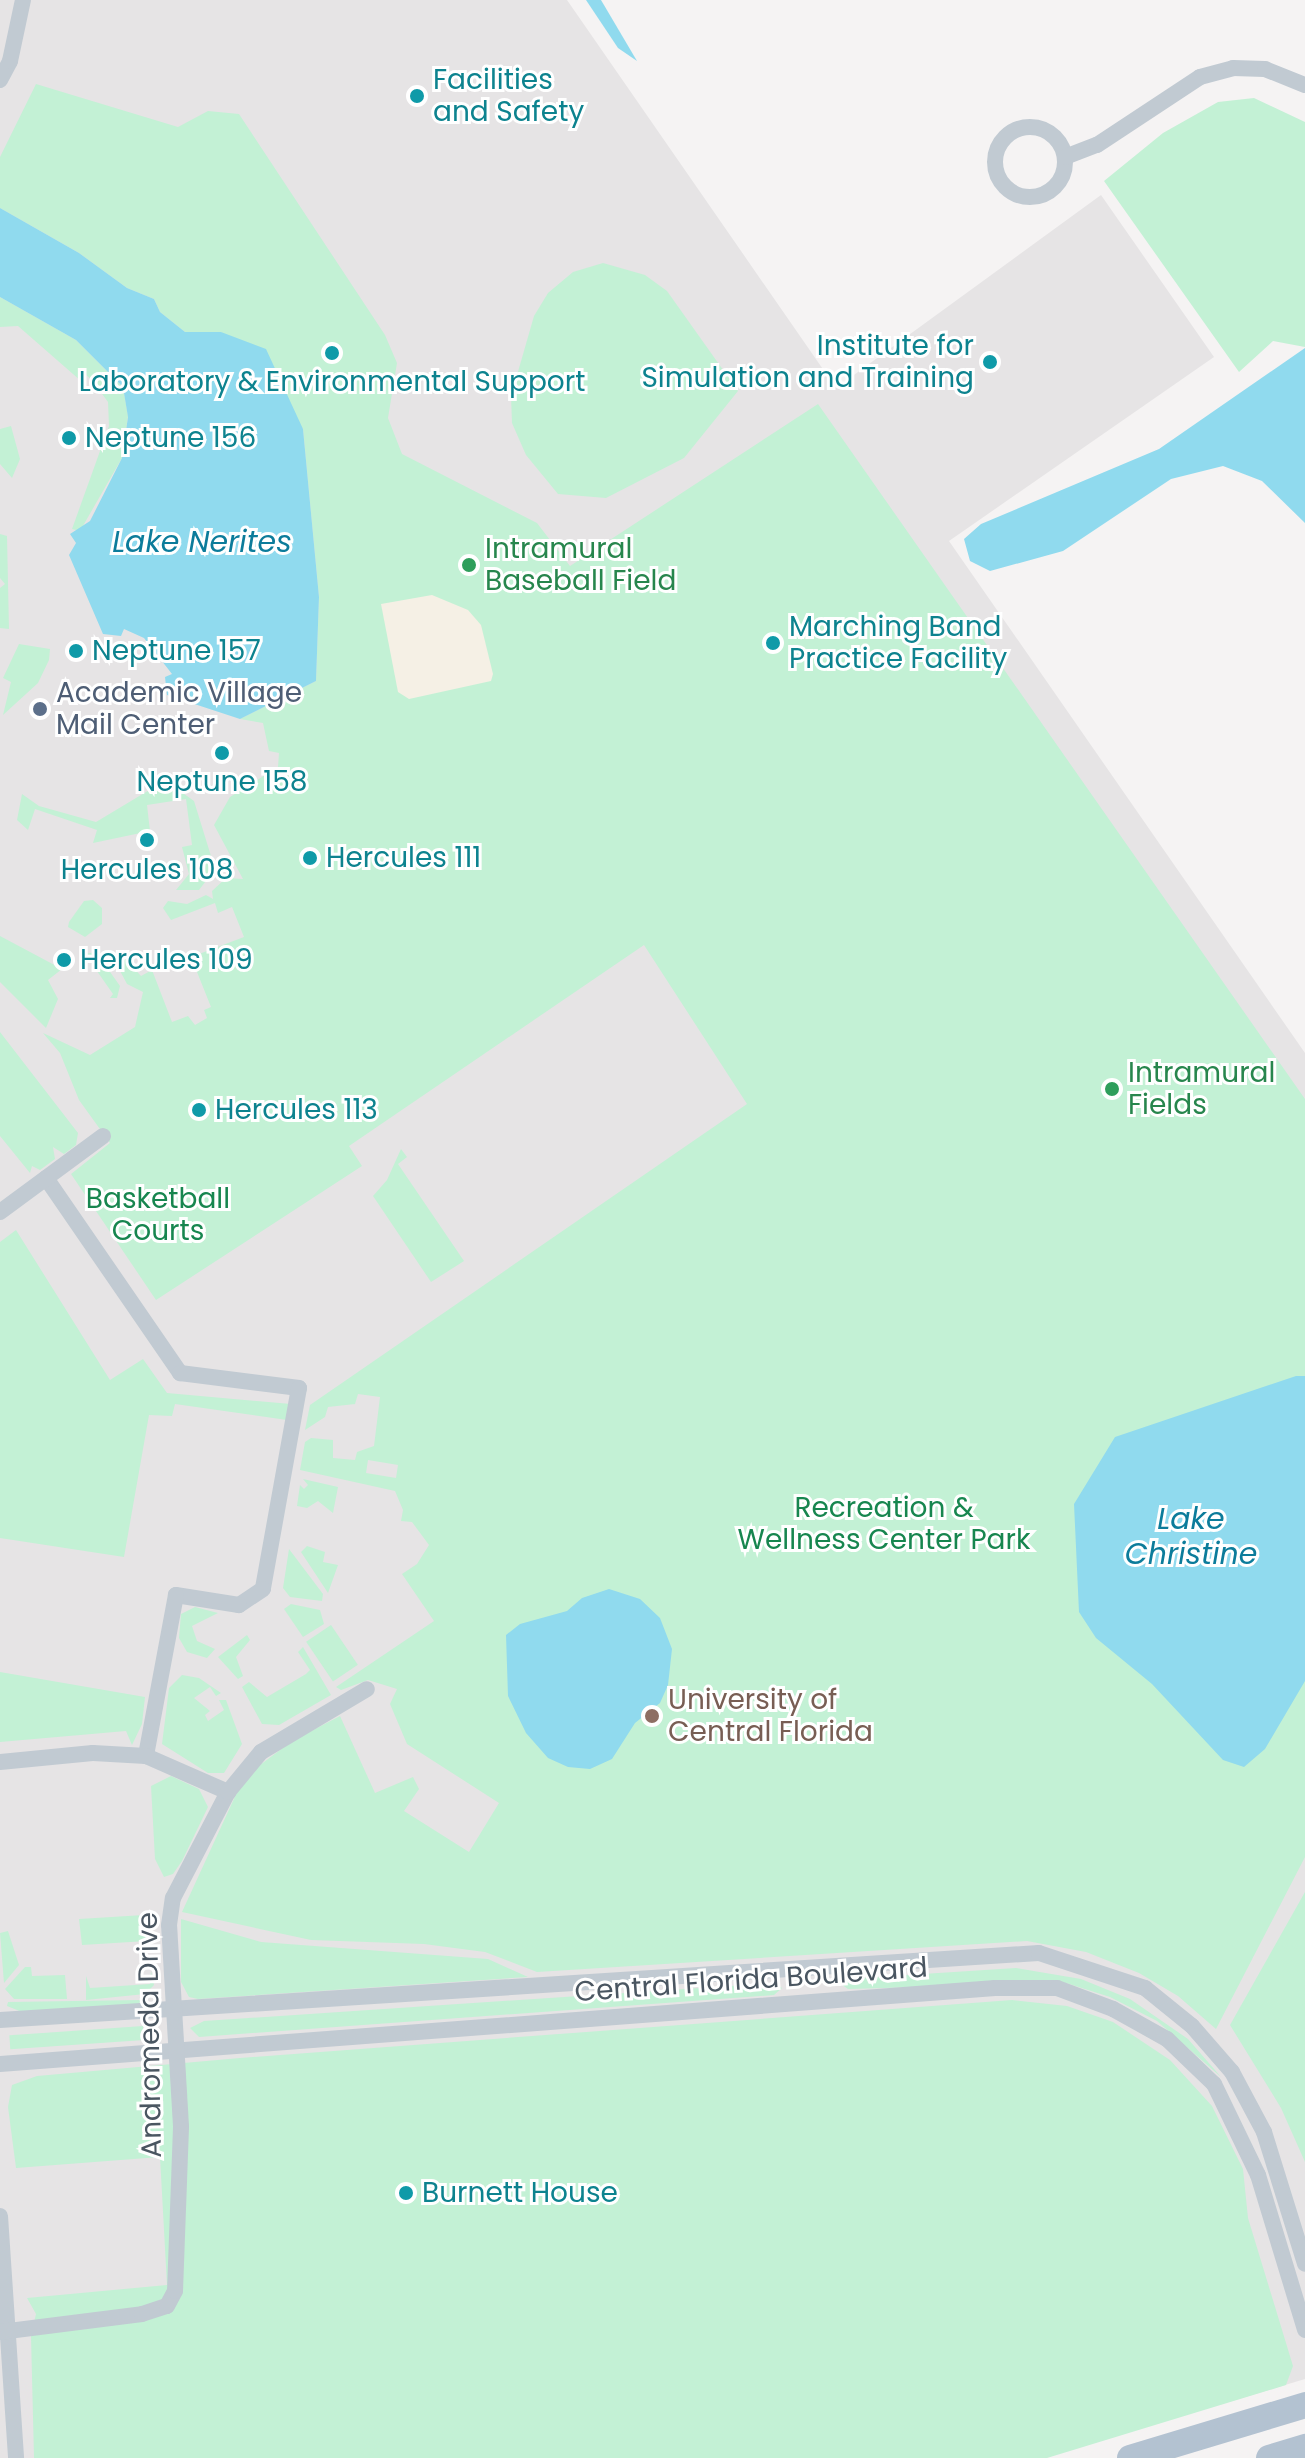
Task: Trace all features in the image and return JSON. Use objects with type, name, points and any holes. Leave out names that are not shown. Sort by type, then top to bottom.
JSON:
[{"type":"main road","points":[[1130,2458],[1305,2405]]},
{"type":"main road","points":[[1269,2458],[1305,2447]]},
{"type":"street","points":[[0,80],[10,61],[23,0]]},
{"type":"street","points":[[1065,157],[1097,145],[1200,77],[1233,68],[1265,69],[1305,85]]},
{"type":"street","points":[[1023,128],[1046,131],[1065,157],[1058,184],[1038,197],[1014,194],[996,168],[1004,139],[1023,128]]},
{"type":"street","points":[[0,1212],[103,1136]]},
{"type":"street","points":[[46,1178],[180,1373],[299,1388],[263,1589],[239,1605],[176,1595],[146,1756]]},
{"type":"street","name":"Andromeda Drive","points":[[4,2331],[167,2306],[175,2291],[181,2126],[169,1925],[173,1898],[228,1792],[261,1752],[367,1689]]},
{"type":"street","points":[[0,1762],[93,1753],[146,1756],[228,1792]]},
{"type":"street","name":"Central Florida Boulevard","points":[[0,2020],[1039,1953],[1145,1988],[1192,2026],[1232,2072],[1264,2132],[1305,2264]]},
{"type":"street","name":"Central Florida Boulevard","points":[[0,2064],[980,1989],[1057,1988],[1113,2009],[1167,2039],[1214,2084],[1258,2175],[1305,2330]]},
{"type":"street","points":[[0,2216],[4,2331],[16,2458]]},
{"type":"shaded area","name":"University of Central Florida","points":[[0,0],[567,0],[836,388],[1101,195],[1214,357],[949,541],[1305,1053],[1305,2379],[1041,2458],[0,2458]]},
{"type":"green space","name":"Recreation & Wellness Center Park","points":[[36,84],[178,127],[208,111],[239,114],[385,335],[397,363],[388,418],[402,454],[537,523],[570,566],[818,404],[1305,1099],[1305,1857],[1216,2029],[1178,1996],[1139,1973],[1086,1952],[1027,1941],[537,1972],[485,1952],[424,1944],[311,1940],[182,1912],[244,1777],[292,1741],[340,1716],[375,1793],[413,1777],[419,1789],[404,1811],[469,1852],[499,1803],[407,1744],[390,1704],[397,1689],[368,1680],[341,1690],[336,1687],[434,1621],[402,1574],[417,1564],[429,1545],[412,1522],[401,1521],[403,1510],[395,1491],[300,1470],[305,1442],[311,1438],[333,1440],[333,1458],[355,1460],[357,1452],[374,1446],[380,1397],[358,1394],[355,1404],[328,1407],[325,1417],[305,1430],[310,1405],[747,1104],[644,945],[349,1146],[362,1166],[156,1300],[71,1174],[110,1143],[79,1100],[60,1053],[43,1033],[90,1055],[135,1027],[143,992],[127,984],[118,967],[119,952],[141,976],[152,970],[172,1022],[188,1016],[195,1025],[207,1018],[204,1010],[211,1007],[191,957],[244,937],[232,907],[218,913],[215,903],[171,920],[163,908],[168,901],[187,904],[206,895],[213,899],[212,891],[226,878],[243,879],[214,825],[230,797],[278,767],[279,753],[269,751],[263,723],[240,719],[316,681],[319,597],[303,429],[221,332],[185,332],[160,312],[154,299],[127,288],[79,253],[0,208],[0,157]],"holes":[[[368,1460],[398,1465],[396,1478],[366,1473]]]},
{"type":"green space","points":[[1254,98],[1305,122],[1305,347],[1273,341],[1239,372],[1104,181],[1163,133],[1218,102]]},
{"type":"green space","points":[[603,263],[645,275],[667,291],[738,391],[684,458],[606,498],[558,494],[526,455],[512,423],[511,396],[534,316],[548,293],[573,272]]},
{"type":"green space","points":[[0,297],[76,340],[123,387],[128,416],[122,458],[80,531],[72,529],[109,426],[108,402],[91,379],[86,375],[81,381],[18,326],[0,327]]},
{"type":"green space","points":[[11,426],[20,459],[12,478],[0,464],[0,429]]},
{"type":"green space","points":[[0,534],[7,536],[9,629],[0,628],[0,588],[5,584],[0,578]]},
{"type":"green space","points":[[19,644],[50,649],[49,660],[38,683],[3,715],[11,682],[3,678]]},
{"type":"green space","points":[[173,786],[194,801],[215,869],[199,890],[176,890],[189,874],[182,847],[192,845],[186,799],[147,805],[150,831],[93,843],[97,830],[35,809],[28,830],[17,820],[22,794],[39,806],[96,822],[151,789]]},
{"type":"green space","points":[[93,900],[102,908],[102,924],[85,937],[68,927],[69,922],[84,901]]},
{"type":"green space","points":[[0,936],[62,969],[48,980],[58,999],[46,1028],[0,982]]},
{"type":"green space","points":[[96,952],[120,986],[117,998],[110,998],[113,994],[85,954]]},
{"type":"green space","points":[[0,1032],[78,1133],[76,1145],[64,1154],[53,1147],[55,1159],[40,1170],[32,1166],[30,1173],[0,1136]]},
{"type":"green space","points":[[401,1149],[407,1157],[398,1164],[464,1261],[431,1282],[373,1196],[387,1180]]},
{"type":"green space","points":[[16,1230],[110,1380],[143,1359],[167,1393],[291,1404],[287,1420],[175,1404],[172,1416],[149,1415],[124,1557],[0,1538],[0,1242]]},
{"type":"green space","points":[[303,1479],[338,1487],[333,1513],[318,1501],[307,1508],[297,1506],[300,1485],[304,1489],[308,1485]]},
{"type":"green space","points":[[307,1546],[325,1552],[323,1562],[338,1565],[328,1593],[301,1552]]},
{"type":"green space","points":[[289,1549],[323,1594],[322,1601],[290,1597],[283,1588]]},
{"type":"green space","points":[[291,1604],[320,1610],[324,1624],[303,1637],[284,1609]]},
{"type":"green space","points":[[195,1607],[218,1613],[192,1626],[197,1641],[215,1649],[207,1658],[187,1652],[179,1638],[181,1614]]},
{"type":"green space","points":[[331,1625],[358,1665],[333,1682],[306,1642]]},
{"type":"green space","points":[[247,1635],[250,1640],[236,1657],[243,1676],[238,1679],[218,1657]]},
{"type":"green space","points":[[303,1647],[331,1695],[279,1725],[262,1724],[242,1687],[249,1682],[267,1697],[306,1674],[310,1670],[298,1652]]},
{"type":"green space","points":[[0,1672],[145,1697],[142,1724],[132,1745],[126,1731],[0,1742]]},
{"type":"green space","points":[[182,1675],[199,1678],[221,1693],[216,1696],[210,1687],[194,1698],[210,1711],[205,1715],[208,1721],[224,1710],[219,1700],[226,1700],[242,1744],[224,1773],[208,1773],[162,1744],[169,1688]]},
{"type":"green space","points":[[171,1776],[199,1789],[208,1807],[182,1861],[173,1874],[164,1877],[155,1859],[151,1786]]},
{"type":"green space","points":[[1305,1892],[1305,2162],[1281,2108],[1230,2025]]},
{"type":"green space","points":[[144,1915],[150,1921],[150,1952],[147,1941],[82,1945],[79,1919]]},
{"type":"green space","points":[[181,1919],[261,1942],[488,1959],[528,1977],[198,1999],[189,1997],[181,1982]]},
{"type":"green space","points":[[8,1931],[19,1965],[4,1983],[0,1933]]},
{"type":"green space","points":[[25,1967],[31,1967],[32,1976],[65,1975],[67,1999],[14,1999],[5,1989]]},
{"type":"green space","points":[[1016,1968],[1081,1979],[1130,1999],[1188,2039],[1221,2077],[1157,2021],[1110,1997],[1066,1983],[848,1989],[841,1984],[845,1979]]},
{"type":"green space","points":[[151,1971],[154,1985],[145,1994],[86,2000],[86,1976],[90,1988],[150,1984]]},
{"type":"green space","points":[[774,1983],[782,1988],[774,1995],[199,2037],[190,2028],[204,2021]]},
{"type":"green space","points":[[141,2000],[138,2005],[22,2012],[7,2006],[8,2002]]},
{"type":"green space","points":[[1012,2000],[1067,2006],[1113,2022],[1170,2060],[1212,2106],[1243,2169],[1248,2218],[1293,2366],[1286,2385],[1047,2458],[34,2458],[31,2336],[36,2314],[27,2298],[167,2285],[160,2157],[16,2168],[8,2107],[12,2085],[37,2076],[240,2058]]},
{"type":"green space","points":[[143,2026],[144,2040],[10,2049],[9,2035]]},
{"type":"sand","points":[[432,595],[468,610],[481,625],[493,674],[491,681],[409,699],[398,692],[381,604]]},
{"type":"water","points":[[586,0],[601,0],[637,61],[618,48]]},
{"type":"water","name":"Lake Nerites","points":[[0,208],[79,253],[127,288],[154,299],[160,312],[185,332],[221,332],[266,349],[303,429],[319,597],[316,681],[240,719],[167,695],[165,677],[172,674],[144,638],[124,629],[121,636],[103,634],[69,555],[76,543],[70,534],[90,521],[122,458],[128,417],[123,387],[76,340],[0,297]]},
{"type":"water","points":[[1305,348],[1305,523],[1262,481],[1223,466],[1171,479],[1063,551],[990,571],[970,561],[964,539],[981,524],[1159,449]]},
{"type":"water","name":"Lake Christine","points":[[1296,1376],[1305,1376],[1305,1681],[1265,1749],[1244,1767],[1223,1760],[1152,1684],[1096,1638],[1079,1612],[1074,1504],[1115,1437]]},
{"type":"water","points":[[609,1589],[640,1599],[660,1618],[672,1649],[668,1685],[660,1703],[635,1723],[612,1759],[590,1769],[568,1767],[548,1758],[526,1733],[508,1696],[506,1635],[520,1624],[567,1611],[582,1598]]},
{"type":"place","name":"Facilities and Safety","points":[[417,96]]},
{"type":"place","name":"Laboratory & Environmental Support","points":[[332,353]]},
{"type":"place","name":"Institute for Simulation and Training","points":[[990,362]]},
{"type":"place","name":"Neptune 156","points":[[69,438]]},
{"type":"place","name":"Intramural Baseball Field","points":[[469,565]]},
{"type":"place","name":"Marching Band Practice Facility","points":[[773,643]]},
{"type":"place","name":"Neptune 157","points":[[76,651]]},
{"type":"place","name":"Academic Village Mail Center","points":[[40,709]]},
{"type":"place","name":"Neptune 158","points":[[222,753]]},
{"type":"place","name":"Hercules 108","points":[[147,840]]},
{"type":"place","name":"Hercules 111","points":[[310,858]]},
{"type":"place","name":"Hercules 109","points":[[64,960]]},
{"type":"place","name":"Intramural Fields","points":[[1112,1089]]},
{"type":"place","name":"Hercules 113","points":[[199,1110]]},
{"type":"place","name":"University of Central Florida","points":[[652,1716]]},
{"type":"place","name":"Burnett House","points":[[406,2193]]},
{"type":"park label","name":"Basketball Courts","points":[[158,1215]]}]
